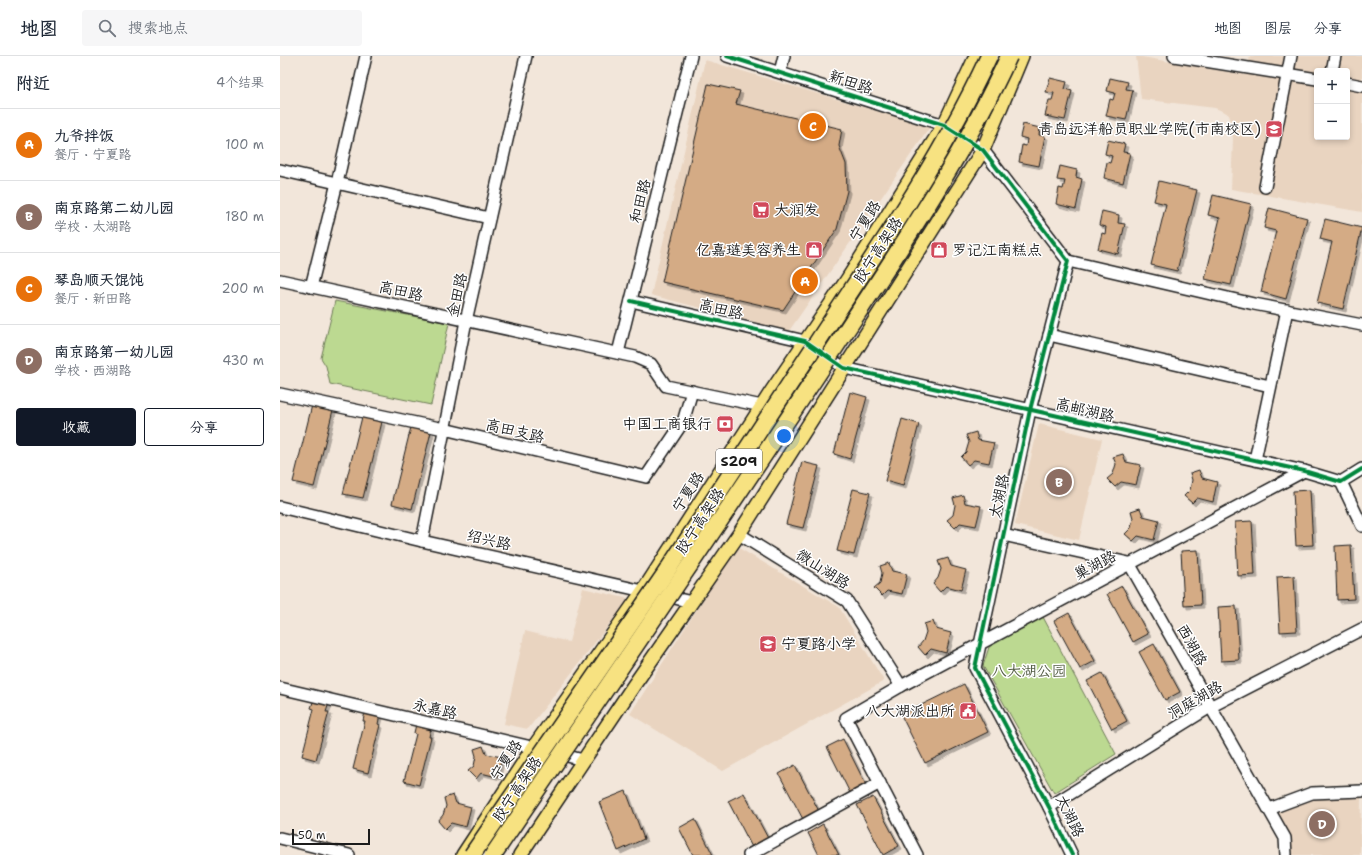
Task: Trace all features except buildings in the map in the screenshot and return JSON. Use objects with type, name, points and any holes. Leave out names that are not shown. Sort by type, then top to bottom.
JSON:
[{"type":"highway","name":"胶宁高架路","points":[[472,855],[665,574],[900,216],[952,130],[989,56]]},
{"type":"highway","name":"胶宁高架路","points":[[493,855],[679,582],[911,232],[970,135],[1009,56]]},
{"type":"main road","name":"宁夏路","points":[[463,855],[533,748],[643,591],[762,406],[847,280],[944,125],[976,56]]},
{"type":"main road","points":[[520,855],[583,760],[739,534],[983,150],[1022,56]]},
{"type":"street","points":[[310,287],[337,183],[366,56]]},
{"type":"street","name":"金田路","points":[[422,541],[466,321],[526,56]]},
{"type":"street","name":"和田路","points":[[618,353],[691,56]]},
{"type":"street","name":"新田路","points":[[727,56],[944,125],[983,150]]},
{"type":"street","points":[[780,72],[784,56]]},
{"type":"street","points":[[1174,56],[1314,78]]},
{"type":"street","points":[[1265,187],[1292,56]]},
{"type":"street","points":[[1332,68],[1334,56]]},
{"type":"street","points":[[1350,84],[1362,86]]},
{"type":"street","points":[[983,150],[1068,261],[1254,304],[1362,325]]},
{"type":"street","points":[[280,170],[489,218]]},
{"type":"street","name":"太湖路","points":[[1068,261],[1030,410],[975,668],[1049,807],[1072,855]]},
{"type":"street","name":"高田路","points":[[280,280],[635,357],[651,364],[666,386],[762,406]]},
{"type":"street","name":"高田路","points":[[631,301],[805,341]]},
{"type":"street","points":[[1255,460],[1287,310]]},
{"type":"street","points":[[1049,336],[1270,386]]},
{"type":"street","name":"高邮湖路","points":[[805,341],[844,368],[1304,471],[1341,482]]},
{"type":"street","name":"高田支路","points":[[280,394],[444,429],[646,477],[683,422],[692,391]]},
{"type":"street","points":[[1362,469],[1341,482],[1362,526]]},
{"type":"street","name":"巢湖路","points":[[880,783],[846,718],[901,686],[1129,563],[1304,471]]},
{"type":"street","name":"绍兴路","points":[[280,506],[422,541],[692,602]]},
{"type":"street","name":"微山湖路","points":[[739,534],[847,601],[901,686]]},
{"type":"street","points":[[1003,535],[1129,563]]},
{"type":"street","name":"西湖路","points":[[1129,563],[1285,838],[1286,855]]},
{"type":"street","name":"洞庭湖路","points":[[1049,807],[1210,707],[1362,629]]},
{"type":"street","name":"永嘉路","points":[[280,688],[583,760]]},
{"type":"street","points":[[749,855],[880,783],[917,855]]},
{"type":"street","points":[[1268,809],[1312,793],[1362,791]]},
{"type":"street","points":[[280,838],[349,855]]},
{"type":"shaded area","name":"青岛远洋船员职业学院(市南校区)","points":[[1136,56],[1246,75],[1250,56],[1362,56],[1362,212],[1231,189],[1233,139],[1231,121],[1229,115],[1215,108],[1141,99]]},
{"type":"shaded area","name":"大润发","points":[[705,60],[930,127],[789,331],[651,295]]},
{"type":"shaded area","points":[[1039,424],[1102,439],[1079,540],[1015,525]]},
{"type":"shaded area","name":"宁夏路小学","points":[[737,547],[839,607],[884,681],[723,771],[630,714]]},
{"type":"shaded area","points":[[583,588],[629,599],[528,729],[504,724],[525,631],[569,642]]},
{"type":"shaded area","points":[[1361,798],[1360,855],[1293,855],[1291,839],[1277,810],[1315,799]]},
{"type":"green space","points":[[335,301],[449,323],[431,405],[330,384],[326,366],[321,358]]},
{"type":"green space","name":"八大湖公园","points":[[1043,617],[1116,754],[1054,793],[983,666],[989,647]]},
{"type":"cycle path","points":[[727,56],[944,125],[983,150],[1068,261],[1030,410],[975,668],[1049,807],[1072,855]]},
{"type":"cycle path","points":[[631,301],[805,341],[844,368],[1304,471],[1341,482],[1362,469]]},
{"type":"place","name":"琴岛顺天馄饨","points":[[813,126]]},
{"type":"place","name":"青岛远洋船员职业学院(市南校区)","points":[[1274,129]]},
{"type":"place","name":"大润发","points":[[761,210]]},
{"type":"place","name":"亿嘉琏美容养生","points":[[814,250]]},
{"type":"place","name":"罗记江南糕点","points":[[939,250]]},
{"type":"place","name":"九爷拌饭","points":[[805,281]]},
{"type":"place","name":"中国工商银行","points":[[725,424]]},
{"type":"place","name":"南京路第二幼儿园","points":[[1059,482]]},
{"type":"place","name":"宁夏路小学","points":[[768,644]]},
{"type":"place","name":"八大湖派出所","points":[[968,711]]},
{"type":"place","name":"南京路第一幼儿园","points":[[1322,824]]}]
